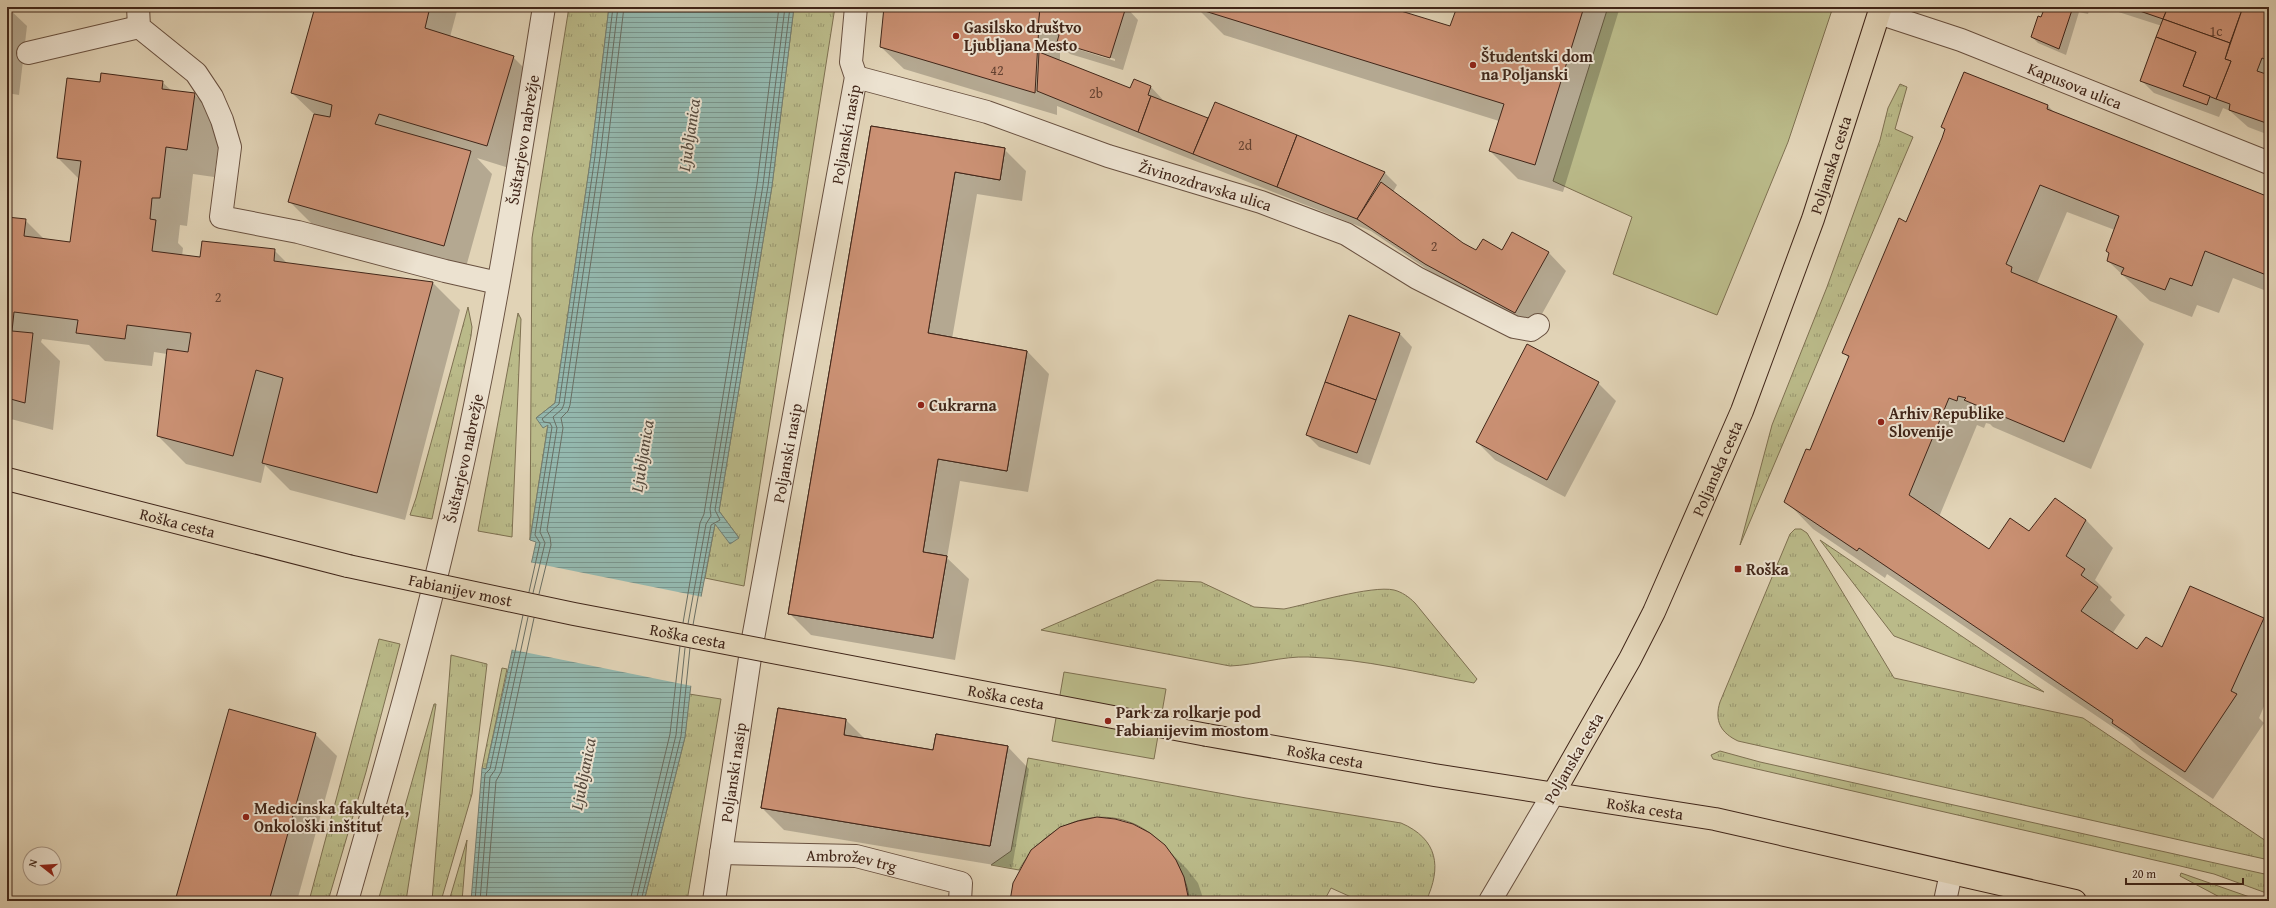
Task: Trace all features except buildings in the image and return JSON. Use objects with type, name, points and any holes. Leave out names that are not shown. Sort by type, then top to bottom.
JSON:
[{"type":"main road","name":"Poljanska cesta","points":[[1553,794],[1630,659],[1654,612],[1742,411],[1813,219],[1880,10]]},
{"type":"main road","name":"Roška cesta","points":[[7,479],[348,566]]},
{"type":"main road","name":"Fabianijev most","points":[[348,566],[574,614]]},
{"type":"main road","name":"Roška cesta","points":[[574,614],[1207,735],[1553,794],[1715,819],[2076,901]]},
{"type":"street","name":"Šuštarjevo nabrežje","points":[[347,901],[402,708],[448,531],[498,283],[544,7]]},
{"type":"street","name":"Poljanski nasip","points":[[714,901],[752,644],[856,78],[851,62],[856,7]]},
{"type":"street","name":"Kapusova ulica","points":[[1880,10],[1961,40],[2269,163]]},
{"type":"street","points":[[28,53],[138,17],[196,73],[212,97],[222,120],[230,147],[221,217],[298,232],[445,271],[498,283]]},
{"type":"street","name":"Živinozdravska ulica","points":[[856,78],[987,112],[1108,156],[1261,202],[1346,234],[1417,278],[1514,327],[1531,330],[1538,325]]},
{"type":"street","name":"Poljanska cesta","points":[[1490,901],[1553,794]]},
{"type":"street","name":"Ambrožev trg","points":[[721,853],[856,856],[961,883],[960,901]]},
{"type":"street","points":[[1945,901],[1951,873]]},
{"type":"green space","points":[[569,7],[609,7],[591,156],[555,403],[536,418],[548,424],[530,540],[532,238]]},
{"type":"green space","points":[[794,7],[835,7],[744,586],[705,578],[715,524],[739,538],[719,511],[772,186]]},
{"type":"green space","points":[[1608,7],[1833,7],[1788,142],[1717,315],[1613,274],[1632,217],[1553,181]]},
{"type":"green space","points":[[1900,84],[1907,87],[1895,129],[1913,137],[1740,545],[1772,425],[1827,287],[1880,140],[1888,108]]},
{"type":"green space","points":[[468,307],[472,327],[471,336],[432,519],[410,515],[416,498]]},
{"type":"green space","points":[[518,313],[521,319],[512,537],[478,531]]},
{"type":"green space","points":[[1795,529],[1801,529],[1807,533],[1894,678],[2083,718],[2269,843],[2269,860],[1738,741],[1732,738],[1720,726],[1718,709],[1720,702],[1790,534]]},
{"type":"green space","points":[[1820,540],[2044,692],[1894,636]]},
{"type":"green space","points":[[1157,580],[1201,582],[1254,607],[1284,609],[1356,592],[1384,589],[1394,590],[1405,595],[1415,603],[1477,679],[1474,683],[1371,663],[1329,658],[1298,657],[1230,666],[1041,630]]},
{"type":"green space","points":[[379,639],[400,644],[366,772],[328,901],[309,901]]},
{"type":"green space","points":[[451,655],[487,664],[472,794],[441,901],[432,901]]},
{"type":"green space","points":[[502,668],[507,669],[486,769],[482,768]]},
{"type":"green space","name":"Park za rolkarje pod Fabianijevim mostom","points":[[1064,672],[1166,689],[1154,759],[1052,741]]},
{"type":"green space","points":[[689,694],[721,699],[687,901],[644,901],[685,737]]},
{"type":"green space","points":[[434,704],[436,704],[406,901],[378,901]]},
{"type":"green space","points":[[1720,751],[1760,762],[2269,875],[2269,894],[2214,874],[1713,759],[1711,755]]},
{"type":"green space","points":[[1028,758],[1246,798],[1401,823],[1423,837],[1429,846],[1433,855],[1435,866],[1431,889],[1426,901],[1360,901],[1331,888],[1324,901],[1189,901],[1185,880],[1175,861],[1158,840],[1139,826],[1117,819],[1095,818],[1073,822],[1053,833],[1034,849],[1019,870],[991,865],[1011,851]]},
{"type":"green space","points":[[467,840],[462,901],[449,901]]},
{"type":"green space","points":[[2181,873],[2261,901],[2227,901],[2180,876]]},
{"type":"water","name":"Ljubljanica","points":[[609,7],[794,7],[772,186],[719,511],[739,538],[730,544],[715,524],[701,597],[685,737],[644,901],[471,901],[482,768],[486,769],[536,542],[530,540],[548,425],[543,428],[536,418],[555,403],[591,156]]},
{"type":"pier","points":[[529,562],[703,597],[692,686],[509,649]]},
{"type":"place","name":"Gasilsko društvo Ljubljana Mesto","points":[[956,36]]},
{"type":"place","name":"Študentski dom na Poljanski","points":[[1473,65]]},
{"type":"place","name":"Cukrarna","points":[[921,405]]},
{"type":"place","name":"Arhiv Republike Slovenije","points":[[1881,422]]},
{"type":"place","name":"Roška","points":[[1738,569]]},
{"type":"place","name":"Park za rolkarje pod Fabianijevim mostom","points":[[1108,721]]},
{"type":"place","name":"Medicinska fakulteta, Onkološki inštitut","points":[[246,817]]}]
